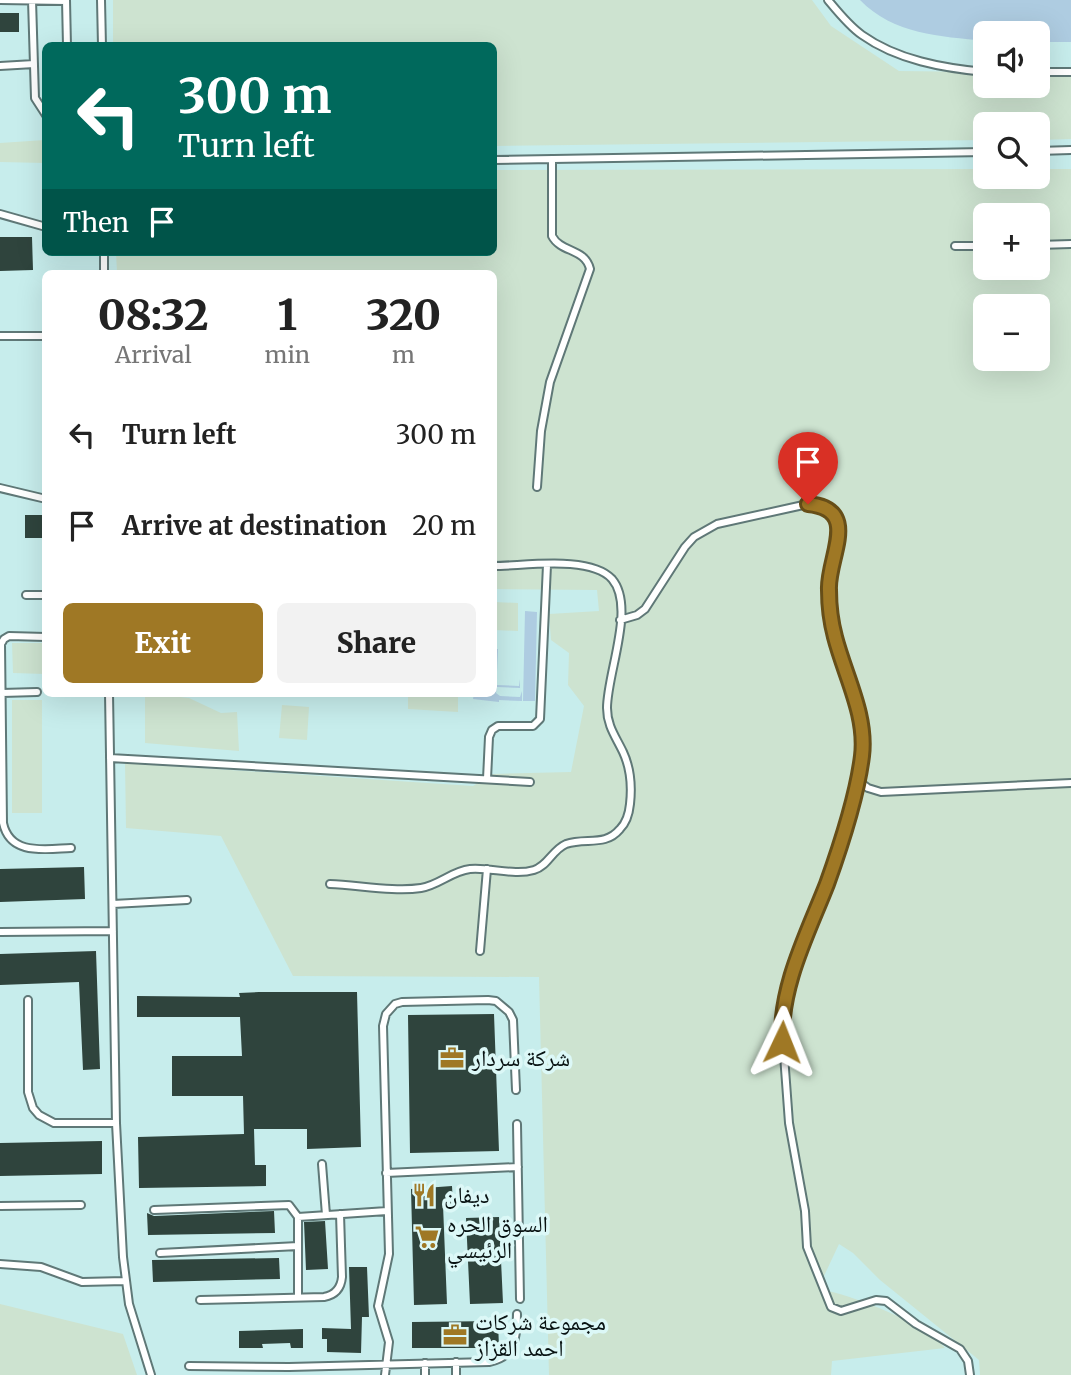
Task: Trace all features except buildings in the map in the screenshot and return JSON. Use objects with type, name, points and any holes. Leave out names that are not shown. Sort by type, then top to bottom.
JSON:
[{"type":"lane","points":[[0,1],[66,0],[67,42]]},
{"type":"lane","points":[[102,0],[102,42]]},
{"type":"lane","points":[[828,0],[859,34],[876,44],[926,63],[973,70]]},
{"type":"lane","points":[[33,1],[35,98],[42,109]]},
{"type":"lane","points":[[0,66],[34,64]]},
{"type":"lane","points":[[1050,72],[1071,72]]},
{"type":"lane","points":[[1050,151],[1071,150]]},
{"type":"lane","points":[[497,160],[973,152]]},
{"type":"lane","points":[[537,487],[541,431],[550,382],[560,347],[590,269],[583,256],[561,247],[552,236],[552,159]]},
{"type":"lane","points":[[0,214],[42,226]]},
{"type":"lane","points":[[1050,245],[1071,244]]},
{"type":"lane","points":[[955,246],[973,246]]},
{"type":"lane","points":[[0,336],[42,336]]},
{"type":"lane","points":[[0,488],[42,498]]},
{"type":"lane","points":[[620,620],[637,615],[645,609],[685,547],[705,530],[730,520],[808,504],[827,508],[834,515],[840,533],[828,586],[831,621],[862,726],[862,756],[837,855],[788,986],[782,1015],[789,1124],[804,1211],[807,1247],[831,1307],[841,1311],[876,1300],[886,1301],[916,1324],[954,1344],[965,1354],[970,1375]]},
{"type":"lane","points":[[487,779],[489,737],[492,730],[498,726],[533,726],[540,719],[547,565]]},
{"type":"lane","points":[[330,884],[421,888],[458,871],[536,870],[566,844],[607,839],[619,831],[627,819],[631,795],[630,774],[623,752],[611,730],[607,707],[620,620],[620,593],[611,577],[586,565],[497,566]]},
{"type":"lane","points":[[26,595],[42,595]]},
{"type":"lane","points":[[42,637],[12,635],[1,644],[5,831],[15,844],[23,848],[71,849]]},
{"type":"lane","points":[[2,693],[37,692]]},
{"type":"lane","points":[[108,697],[116,1123],[125,1281],[133,1320],[151,1375]]},
{"type":"lane","points":[[110,758],[530,782]]},
{"type":"lane","points":[[857,780],[868,788],[881,792],[1071,783]]},
{"type":"lane","points":[[480,951],[487,869]]},
{"type":"lane","points":[[113,904],[187,900]]},
{"type":"lane","points":[[0,932],[113,931]]},
{"type":"lane","points":[[28,1000],[28,1092],[33,1108],[46,1120],[54,1123],[116,1123]]},
{"type":"lane","points":[[385,1375],[389,1342],[378,1306],[389,1254],[383,1026],[386,1014],[396,1004],[408,1001],[488,1000],[504,1006],[513,1020],[516,1090]]},
{"type":"lane","points":[[517,1124],[520,1299]]},
{"type":"lane","points":[[322,1164],[326,1215]]},
{"type":"lane","points":[[386,1172],[518,1167]]},
{"type":"lane","points":[[154,1210],[284,1203],[293,1208],[298,1217],[298,1297]]},
{"type":"lane","points":[[0,1206],[81,1205]]},
{"type":"lane","points":[[298,1217],[387,1211]]},
{"type":"lane","points":[[200,1300],[329,1296],[340,1286],[342,1277],[340,1214]]},
{"type":"lane","points":[[160,1253],[298,1247]]},
{"type":"lane","points":[[0,1264],[41,1267],[82,1282],[125,1281]]},
{"type":"lane","points":[[189,1366],[243,1366],[275,1371],[387,1363],[489,1362],[503,1357],[514,1346],[517,1314]]},
{"type":"lane","points":[[456,1362],[456,1375]]},
{"type":"lane","points":[[425,1363],[425,1375]]},
{"type":"lane","points":[[243,1366],[244,1375]]},
{"type":"shaded area","points":[[0,0],[1071,0],[1071,1375],[0,1375]]},
{"type":"shaded area","points":[[860,0],[1071,0],[1071,42],[1050,42],[1050,21],[973,21],[973,40],[918,32],[873,12]]},
{"type":"shaded area","points":[[525,611],[537,612],[535,701],[523,701]]},
{"type":"shaded area","points":[[520,679],[520,688],[497,685],[519,686]]},
{"type":"shaded area","points":[[522,691],[522,701],[473,699],[497,697],[497,694],[520,697]]},
{"type":"green space","points":[[113,0],[812,0],[831,26],[899,71],[973,72],[973,98],[1050,98],[1050,73],[1071,73],[1071,139],[1050,140],[1050,112],[973,112],[973,140],[497,146],[497,42],[113,42]]},
{"type":"green space","points":[[42,140],[42,163],[0,162],[0,143]]},
{"type":"green space","points":[[973,169],[973,189],[1050,189],[1050,169],[1071,169],[1071,1375],[980,1375],[979,1360],[839,1244],[824,1276],[824,1290],[853,1298],[907,1321],[936,1339],[945,1348],[832,1361],[831,1375],[549,1375],[539,977],[293,976],[221,836],[126,828],[125,763],[473,786],[493,774],[571,772],[584,706],[568,685],[569,653],[551,640],[549,614],[599,611],[597,590],[497,589],[497,270],[117,270],[116,256],[497,256],[497,170]]},
{"type":"green space","points":[[497,602],[518,603],[518,631],[497,630]]},
{"type":"green space","points":[[12,643],[42,643],[42,674],[13,673]]},
{"type":"green space","points":[[145,697],[189,698],[221,713],[237,712],[239,751],[145,743]]},
{"type":"green space","points":[[408,697],[458,697],[458,712],[408,709]]},
{"type":"green space","points":[[12,700],[42,700],[42,813],[12,813]]},
{"type":"green space","points":[[282,705],[309,707],[307,740],[279,738]]},
{"type":"green space","points":[[0,1304],[123,1334],[137,1375],[0,1375]]},
{"type":"place","name":"شركة سردار","points":[[452,1058]]},
{"type":"place","name":"ديفان","points":[[424,1195]]},
{"type":"place","name":"السوق الحره الرئيسي","points":[[427,1237]]},
{"type":"place","name":"مجموعة شركات احمد القزاز","points":[[455,1335]]},
{"type":"route","points":[[782,1042],[784,1000],[837,855],[863,746],[860,716],[831,621],[828,586],[840,533],[838,523],[827,508],[808,504]]}]
